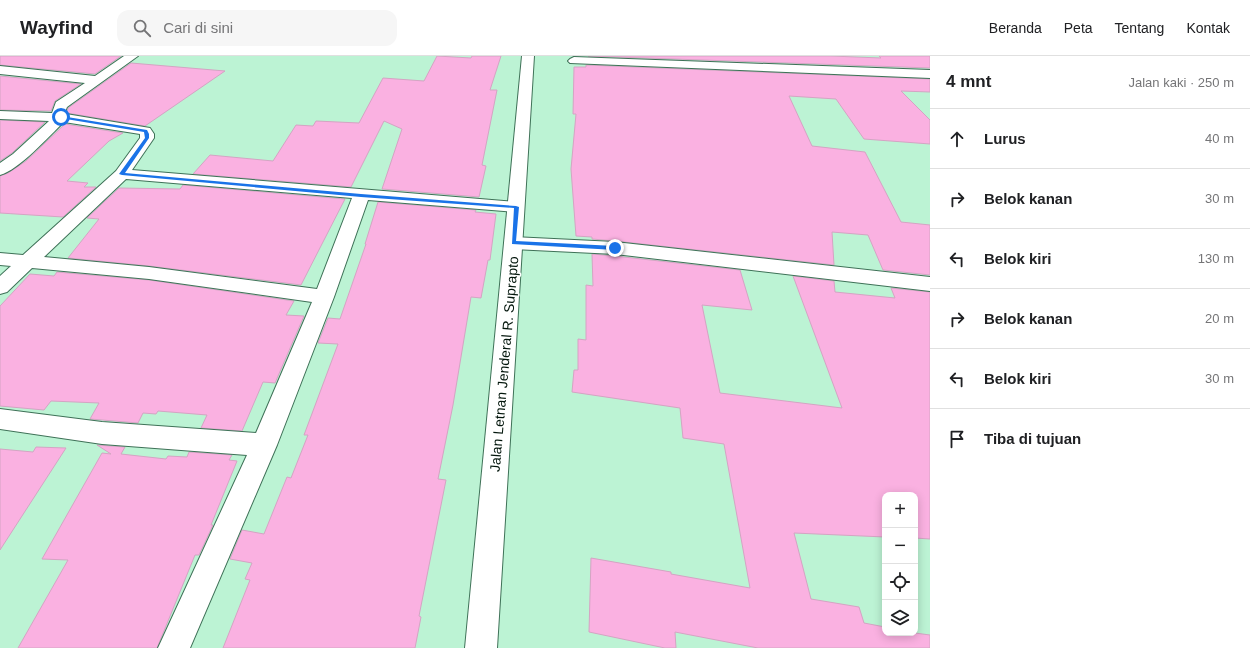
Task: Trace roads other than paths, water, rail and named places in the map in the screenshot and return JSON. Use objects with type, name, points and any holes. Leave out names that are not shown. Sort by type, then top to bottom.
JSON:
[{"type":"street","points":[[61,117],[58,112],[61,105],[95,80],[132,56]]},
{"type":"street","name":"Jalan Letnan Jenderal R. Suprapto","points":[[481,648],[528,56]]},
{"type":"street","points":[[574,60],[929,75]]},
{"type":"street","points":[[918,62],[929,75]]},
{"type":"street","points":[[0,70],[95,80]]},
{"type":"street","points":[[0,115],[61,117],[145,131],[147,134],[147,138],[122,174],[0,288]]},
{"type":"street","points":[[0,170],[18,157],[61,117]]},
{"type":"street","points":[[0,155],[18,157]]},
{"type":"street","points":[[122,174],[516,207]]},
{"type":"street","points":[[174,648],[264,445],[324,297],[361,195]]},
{"type":"street","points":[[513,243],[615,248],[928,287]]},
{"type":"street","points":[[0,259],[149,273],[324,297]]},
{"type":"street","points":[[0,419],[102,433],[264,445]]}]
